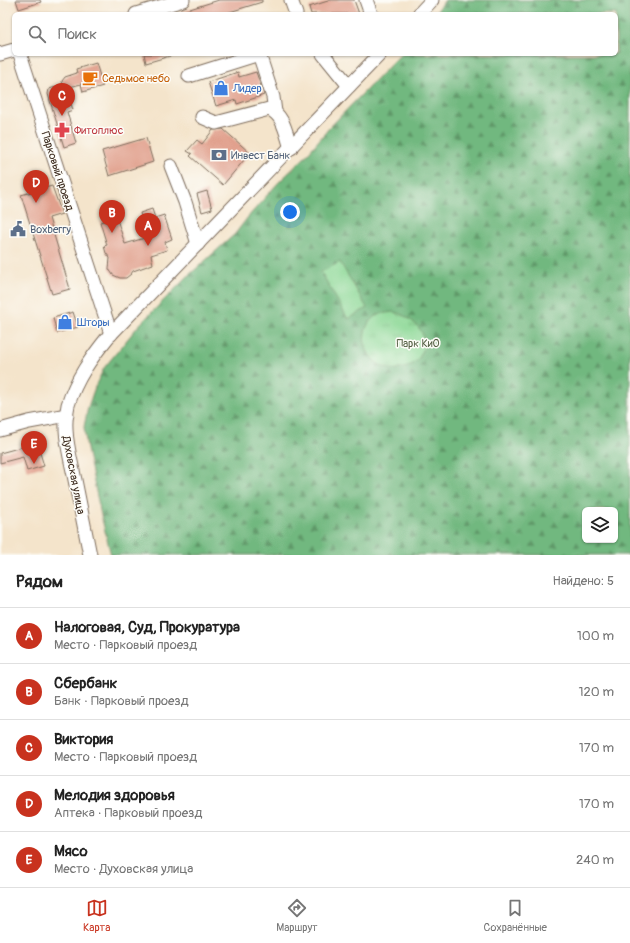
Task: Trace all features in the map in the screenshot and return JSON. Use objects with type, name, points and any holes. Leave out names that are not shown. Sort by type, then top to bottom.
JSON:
[{"type":"street","points":[[291,0],[295,12]]},
{"type":"street","points":[[366,0],[370,12]]},
{"type":"street","points":[[421,12],[432,0]]},
{"type":"street","points":[[143,12],[178,2]]},
{"type":"street","points":[[0,54],[12,51]]},
{"type":"street","name":"Парковый проезд","points":[[21,56],[112,334]]},
{"type":"street","points":[[189,76],[253,56]]},
{"type":"street","points":[[260,56],[273,97],[275,112]]},
{"type":"street","points":[[325,56],[349,86]]},
{"type":"street","points":[[0,430],[30,422],[67,415],[68,406],[79,378],[92,356],[378,56]]},
{"type":"street","points":[[202,117],[216,123],[269,109],[280,117],[291,148]]},
{"type":"street","points":[[171,166],[185,202],[198,244]]},
{"type":"street","name":"Духовская улица","points":[[67,415],[67,440],[90,555]]},
{"type":"green space","name":"Парк КиО","points":[[445,0],[630,0],[630,555],[111,555],[87,449],[84,427],[88,407],[104,368],[139,325],[188,276],[235,234],[278,183],[304,158],[330,127],[399,56],[618,56],[618,12],[436,12]]},
{"type":"green space","points":[[340,262],[367,308],[348,319],[321,272]]},
{"type":"green space","points":[[394,312],[409,319],[415,324],[423,336],[424,344],[418,359],[410,366],[399,369],[389,369],[380,365],[368,352],[365,343],[365,334],[368,325],[374,317],[381,314]]},
{"type":"building","points":[[16,0],[40,0],[41,2],[19,9]]},
{"type":"building","points":[[219,0],[262,0],[262,2],[230,12],[180,12]]},
{"type":"building","points":[[331,0],[354,0],[358,12],[310,12],[309,7]]},
{"type":"building","points":[[144,56],[170,56],[146,63]]},
{"type":"building","points":[[96,63],[103,86],[83,92],[81,84],[66,88],[73,110],[67,112],[76,143],[64,147],[48,94],[49,89],[63,85],[62,81],[65,77],[77,73],[76,69]]},
{"type":"building","points":[[238,72],[239,77],[256,72],[264,95],[237,104],[236,100],[216,106],[208,82]]},
{"type":"building","name":"Инвест Банк","points":[[223,129],[250,153],[223,185],[190,156],[192,154],[187,151],[197,140],[202,144],[213,130]]},
{"type":"building","points":[[146,138],[153,162],[109,176],[102,151]]},
{"type":"building","points":[[52,186],[62,214],[49,218],[70,289],[52,294],[21,195]]},
{"type":"building","points":[[207,191],[212,209],[202,212],[197,194]]},
{"type":"building","points":[[152,209],[155,218],[164,215],[172,239],[165,242],[167,250],[151,255],[153,264],[133,271],[126,278],[120,278],[113,275],[109,269],[110,258],[106,253],[104,246],[107,245],[100,222],[107,220],[106,215],[115,213],[125,244],[151,236],[147,220],[143,221],[140,213]]},
{"type":"building","name":"Шторы","points":[[73,312],[78,327],[57,333],[53,318]]},
{"type":"building","points":[[37,443],[44,466],[27,471],[23,457],[0,463],[0,453]]},
{"type":"place","name":"Седьмое небо","points":[[90,78]]},
{"type":"place","name":"Лидер","points":[[221,88]]},
{"type":"place","name":"Виктория","points":[[62,116]]},
{"type":"place","name":"Фитоплюс","points":[[62,130]]},
{"type":"place","name":"Инвест Банк","points":[[219,155]]},
{"type":"place","name":"Мелодия здоровья","points":[[36,203]]},
{"type":"place","name":"Boxberry","points":[[18,229]]},
{"type":"place","name":"Сбербанк","points":[[112,233]]},
{"type":"place","name":"Налоговая, Суд, Прокуратура","points":[[148,246]]},
{"type":"place","name":"Шторы","points":[[65,322]]},
{"type":"place","name":"Мясо","points":[[34,464]]}]
